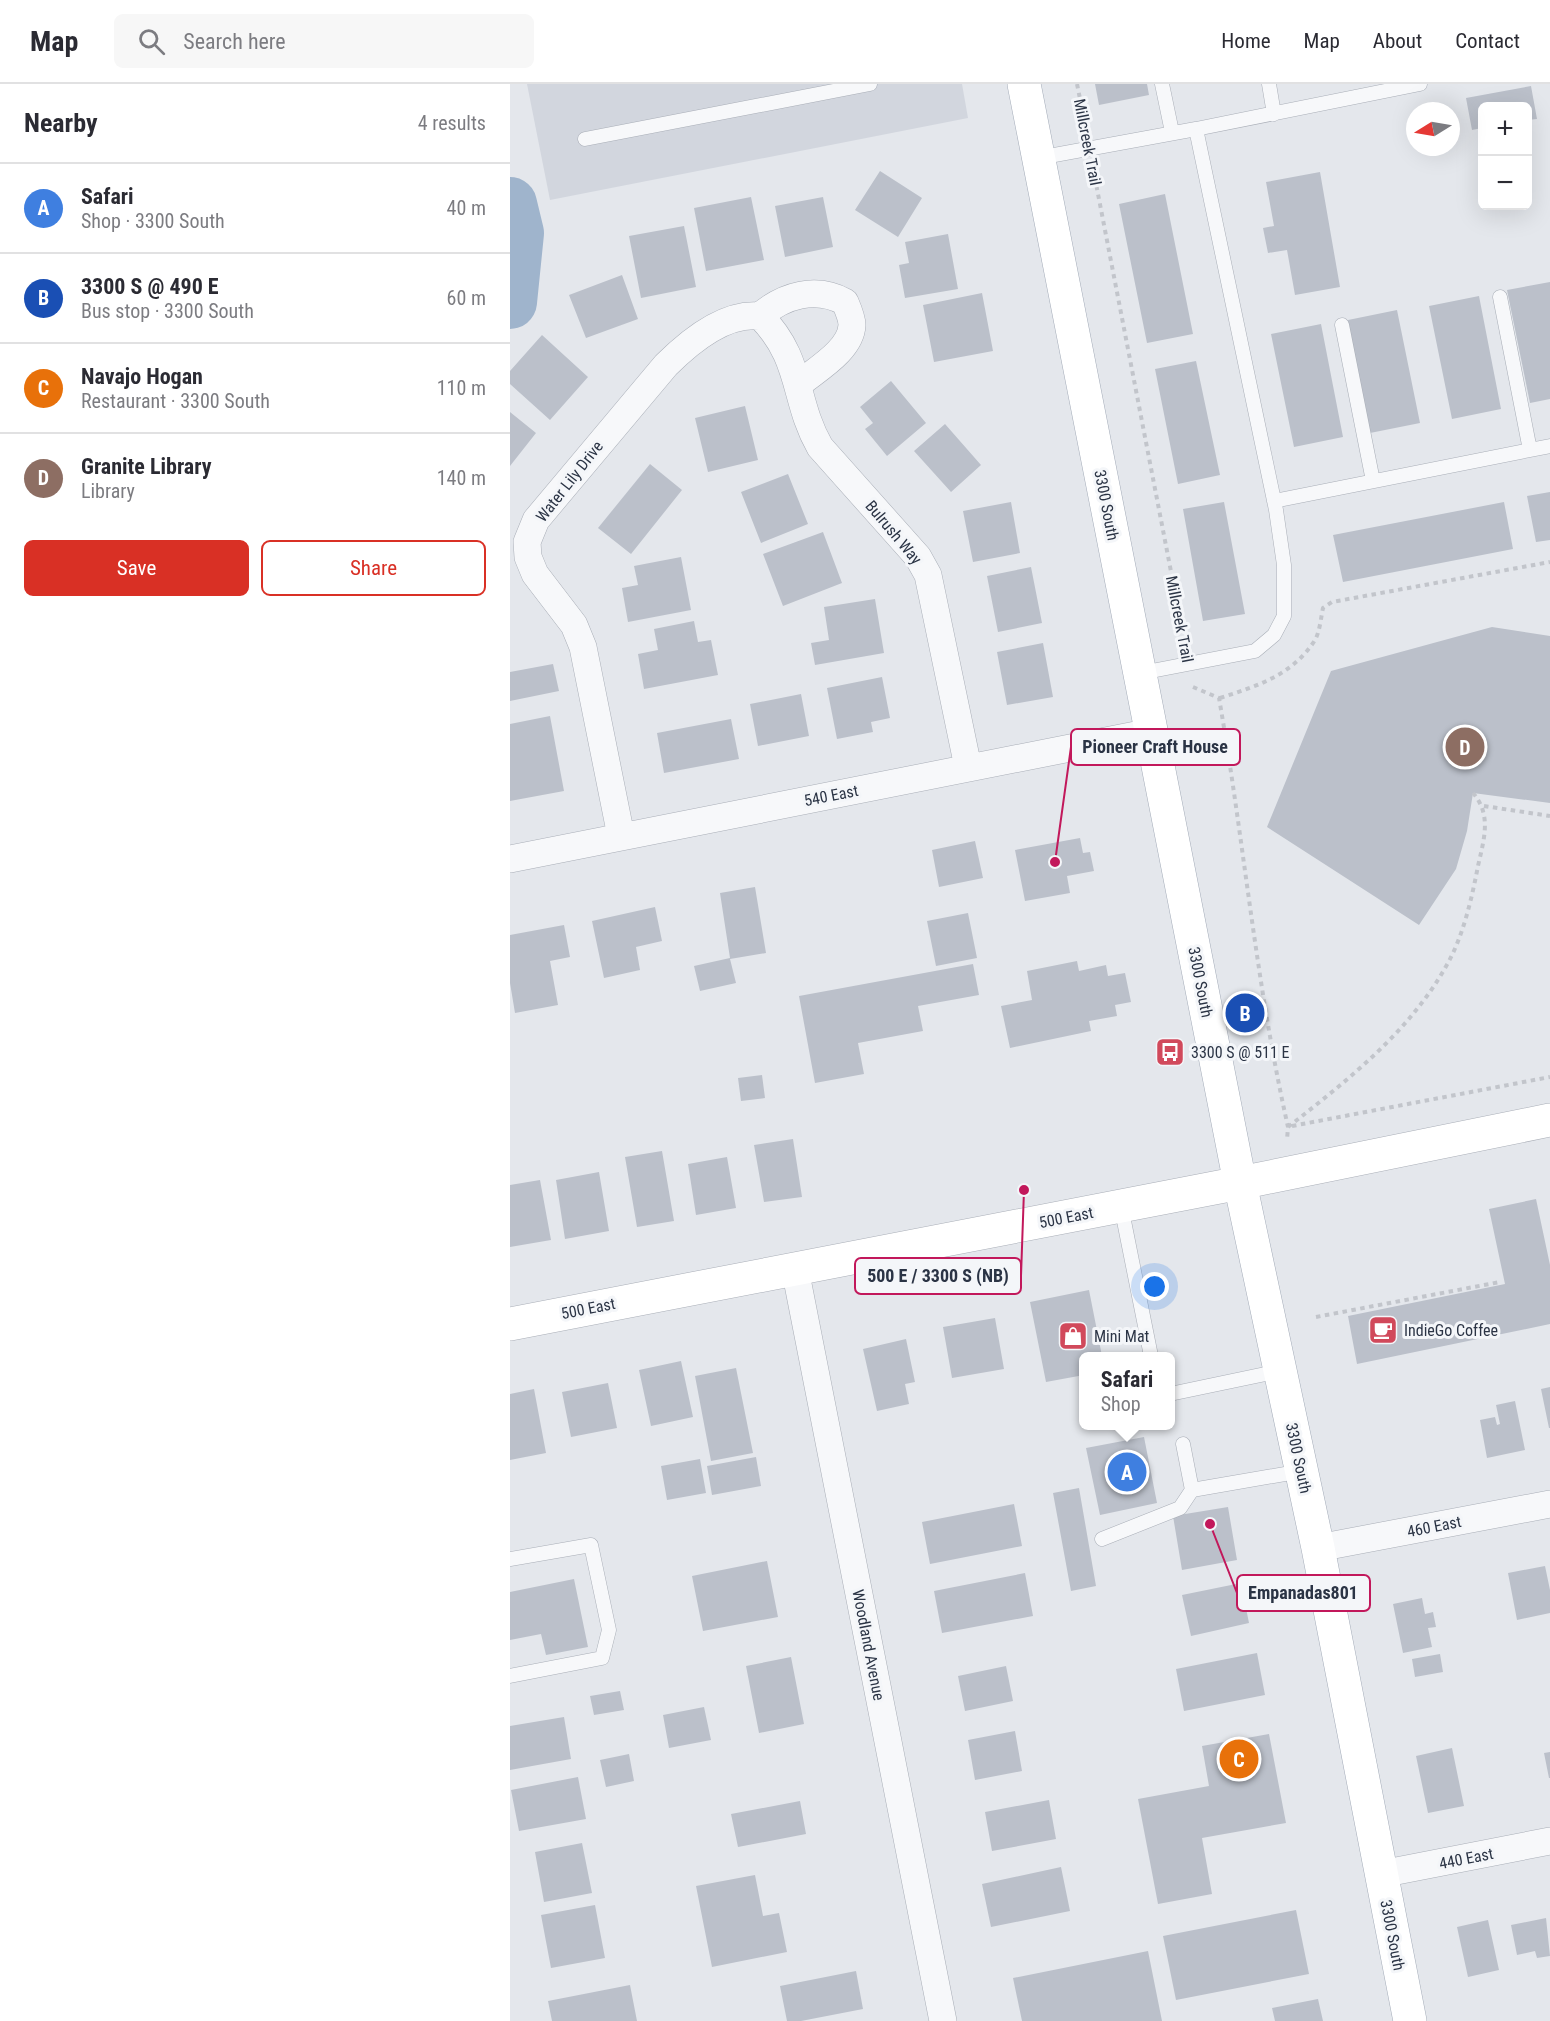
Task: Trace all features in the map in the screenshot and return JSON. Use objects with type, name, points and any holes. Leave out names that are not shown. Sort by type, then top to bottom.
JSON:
[{"type":"main road","name":"3300 South","points":[[1024,84],[1240,1183],[1318,1548],[1410,2021]]},
{"type":"main road","name":"500 East","points":[[510,1324],[1240,1183],[1550,1120]]},
{"type":"street","points":[[767,323],[775,303],[810,294],[831,295],[845,302],[852,323],[850,337],[835,355],[799,384]]},
{"type":"street","name":"Water Lily Drive","points":[[621,836],[583,647],[574,625],[535,574],[526,542],[536,520],[605,435],[683,349],[716,327],[741,317],[767,323]]},
{"type":"street","name":"Bulrush Way","points":[[767,323],[790,358],[799,384],[809,428],[820,447],[918,558],[928,575],[968,768]]},
{"type":"street","name":"540 East","points":[[510,859],[1151,732]]},
{"type":"street","name":"Woodland Avenue","points":[[795,1269],[943,2021]]},
{"type":"street","name":"460 East","points":[[1318,1548],[1550,1504]]},
{"type":"street","name":"440 East","points":[[1381,1874],[1550,1841]]},
{"type":"lane","points":[[585,139],[870,84]]},
{"type":"lane","points":[[1162,84],[1172,132]]},
{"type":"lane","points":[[1269,84],[1274,114]]},
{"type":"lane","points":[[1038,158],[1420,84]]},
{"type":"lane","points":[[1141,673],[1255,651],[1274,635],[1284,616],[1284,565],[1274,501],[1196,129]]},
{"type":"lane","points":[[1500,297],[1530,450]]},
{"type":"lane","points":[[1342,325],[1373,481]]},
{"type":"lane","points":[[1274,501],[1550,446]]},
{"type":"lane","points":[[1121,1206],[1150,1352]]},
{"type":"lane","points":[[1175,1393],[1281,1371]]},
{"type":"lane","points":[[1102,1539],[1180,1508],[1192,1490],[1182,1444]]},
{"type":"lane","points":[[1192,1490],[1302,1471]]},
{"type":"lane","points":[[510,1559],[591,1545],[609,1630],[602,1658],[510,1676]]},
{"type":"path","name":"Millcreek Trail","points":[[1077,84],[1193,687],[1219,698]]},
{"type":"path","points":[[1287,1140],[1288,1127],[1253,944],[1234,786],[1219,698],[1262,684],[1290,669],[1316,639],[1323,608],[1332,602],[1550,562]]},
{"type":"path","points":[[1288,1127],[1351,1078],[1410,1018],[1449,961],[1473,893],[1484,836],[1484,806],[1473,793]]},
{"type":"path","points":[[1484,806],[1550,816]]},
{"type":"path","points":[[1288,1127],[1550,1077]]},
{"type":"path","points":[[1316,1317],[1500,1282]]},
{"type":"shaded area","points":[[527,84],[962,84],[968,118],[550,200]]},
{"type":"building","points":[[1095,84],[1147,84],[1149,95],[1099,105]]},
{"type":"building","points":[[1531,86],[1537,119],[1532,120],[1532,102],[1478,102],[1478,129],[1472,130],[1466,98]]},
{"type":"building","points":[[880,171],[922,198],[898,237],[855,210]]},
{"type":"building","points":[[1320,172],[1340,287],[1295,295],[1287,250],[1268,253],[1263,228],[1274,226],[1266,182]]},
{"type":"building","points":[[1165,194],[1193,334],[1147,343],[1119,204]]},
{"type":"building","points":[[751,197],[764,260],[706,271],[694,208]]},
{"type":"building","points":[[823,197],[833,247],[785,257],[775,206]]},
{"type":"building","points":[[684,226],[696,287],[641,298],[629,236]]},
{"type":"building","points":[[948,234],[958,289],[905,298],[899,265],[909,263],[905,242]]},
{"type":"building","points":[[622,275],[638,319],[586,338],[569,295]]},
{"type":"building","points":[[1550,282],[1550,399],[1530,403],[1507,290]]},
{"type":"building","points":[[982,293],[993,351],[934,362],[923,305]]},
{"type":"building","points":[[1479,296],[1501,409],[1452,419],[1429,306]]},
{"type":"building","points":[[1397,310],[1420,423],[1370,433],[1348,320]]},
{"type":"building","points":[[1321,324],[1343,437],[1294,447],[1271,334]]},
{"type":"building","points":[[542,335],[588,377],[550,420],[510,384],[510,371]]},
{"type":"building","points":[[1196,361],[1220,475],[1178,484],[1155,369]]},
{"type":"building","points":[[891,381],[926,423],[887,456],[865,429],[873,423],[860,407]]},
{"type":"building","points":[[745,406],[758,460],[708,472],[695,418]]},
{"type":"building","points":[[510,412],[536,433],[510,466]]},
{"type":"building","points":[[945,424],[981,465],[951,492],[914,451]]},
{"type":"building","points":[[650,464],[682,490],[631,554],[598,528]]},
{"type":"building","points":[[788,474],[808,524],[761,543],[741,492]]},
{"type":"building","points":[[1550,492],[1550,540],[1536,542],[1527,496]]},
{"type":"building","points":[[1011,502],[1020,553],[973,562],[963,511]]},
{"type":"building","points":[[1224,502],[1245,614],[1203,621],[1183,509]]},
{"type":"building","points":[[1504,502],[1513,549],[1343,582],[1333,535]]},
{"type":"building","points":[[823,532],[842,583],[783,606],[763,554]]},
{"type":"building","points":[[681,557],[691,610],[628,622],[622,588],[638,585],[634,566]]},
{"type":"building","points":[[1031,567],[1042,623],[998,632],[987,576]]},
{"type":"building","points":[[875,599],[884,653],[815,665],[811,643],[829,640],[824,607]]},
{"type":"building","points":[[694,621],[698,642],[711,640],[718,675],[644,689],[638,654],[658,650],[654,629]]},
{"type":"building","points":[[1492,627],[1550,636],[1550,803],[1473,793],[1467,831],[1456,869],[1419,925],[1267,827],[1331,671]]},
{"type":"building","points":[[1043,643],[1053,697],[1007,705],[997,652]]},
{"type":"building","points":[[553,664],[559,691],[510,701],[510,672]]},
{"type":"building","points":[[882,677],[890,718],[871,722],[873,732],[837,739],[827,688]]},
{"type":"building","points":[[801,694],[809,736],[758,746],[750,704]]},
{"type":"building","points":[[550,716],[564,791],[510,801],[510,724]]},
{"type":"building","points":[[731,719],[739,759],[664,773],[657,733]]},
{"type":"building","points":[[1080,838],[1083,853],[1090,852],[1094,871],[1067,876],[1070,893],[1025,901],[1015,850]]},
{"type":"building","points":[[975,841],[983,878],[939,887],[932,850]]},
{"type":"building","points":[[755,887],[766,953],[730,959],[736,983],[700,991],[694,966],[730,958],[720,893]]},
{"type":"building","points":[[655,907],[662,941],[636,947],[640,970],[604,978],[592,921]]},
{"type":"building","points":[[968,913],[977,958],[936,966],[927,921]]},
{"type":"building","points":[[564,925],[570,957],[550,961],[558,1005],[515,1013],[510,983],[510,935]]},
{"type":"building","points":[[1077,961],[1079,971],[1106,965],[1108,976],[1125,973],[1131,1002],[1115,1005],[1117,1016],[1089,1021],[1091,1031],[1010,1048],[1001,1006],[1032,1000],[1027,971]]},
{"type":"building","points":[[973,964],[979,995],[918,1006],[923,1031],[858,1043],[864,1074],[815,1083],[799,996]]},
{"type":"building","points":[[762,1075],[765,1098],[741,1101],[738,1078]]},
{"type":"building","points":[[793,1139],[802,1197],[764,1202],[754,1145]]},
{"type":"building","points":[[662,1151],[674,1221],[637,1227],[625,1157]]},
{"type":"building","points":[[727,1157],[736,1208],[696,1215],[688,1164]]},
{"type":"building","points":[[599,1172],[609,1231],[565,1239],[556,1180]]},
{"type":"building","points":[[540,1180],[551,1240],[510,1247],[510,1185]]},
{"type":"building","points":[[1536,1199],[1550,1265],[1550,1324],[1357,1364],[1348,1316],[1505,1284],[1489,1209]]},
{"type":"building","points":[[1089,1290],[1101,1352],[1079,1352],[1079,1376],[1046,1382],[1030,1302]]},
{"type":"building","points":[[995,1318],[1004,1369],[952,1378],[943,1327]]},
{"type":"building","points":[[906,1339],[915,1382],[905,1384],[909,1404],[877,1411],[863,1349]]},
{"type":"building","points":[[681,1361],[693,1417],[651,1426],[639,1370]]},
{"type":"building","points":[[736,1368],[753,1453],[711,1461],[695,1376]]},
{"type":"building","points":[[608,1383],[617,1428],[571,1437],[562,1392]]},
{"type":"building","points":[[1550,1387],[1550,1428],[1549,1428],[1541,1389]]},
{"type":"building","points":[[534,1389],[546,1453],[510,1460],[510,1394]]},
{"type":"building","points":[[1515,1401],[1525,1450],[1487,1458],[1480,1420],[1495,1417],[1497,1425],[1500,1424],[1496,1405]]},
{"type":"building","points":[[1144,1437],[1157,1503],[1100,1515],[1086,1448]]},
{"type":"building","points":[[756,1457],[761,1486],[712,1495],[707,1466]]},
{"type":"building","points":[[700,1459],[706,1493],[667,1500],[661,1466]]},
{"type":"building","points":[[1079,1488],[1096,1586],[1071,1591],[1053,1493]]},
{"type":"building","points":[[1014,1504],[1022,1546],[930,1564],[922,1522]]},
{"type":"building","points":[[1228,1507],[1237,1560],[1182,1570],[1173,1516]]},
{"type":"building","points":[[767,1561],[778,1617],[703,1631],[692,1576]]},
{"type":"building","points":[[1545,1566],[1550,1590],[1550,1613],[1517,1620],[1508,1573]]},
{"type":"building","points":[[1025,1573],[1033,1616],[942,1633],[934,1591]]},
{"type":"building","points":[[574,1579],[588,1647],[546,1655],[541,1634],[510,1640],[510,1592]]},
{"type":"building","points":[[1241,1583],[1249,1623],[1191,1636],[1182,1595]]},
{"type":"building","points":[[1422,1598],[1425,1614],[1433,1612],[1436,1627],[1428,1628],[1432,1647],[1403,1653],[1393,1604]]},
{"type":"building","points":[[1257,1653],[1265,1695],[1184,1711],[1176,1669]]},
{"type":"building","points":[[1440,1654],[1443,1672],[1415,1677],[1412,1659]]},
{"type":"building","points":[[791,1657],[804,1724],[759,1733],[746,1666]]},
{"type":"building","points":[[1006,1666],[1013,1701],[965,1711],[958,1676]]},
{"type":"building","points":[[620,1691],[624,1710],[594,1715],[590,1696]]},
{"type":"building","points":[[704,1707],[711,1740],[669,1748],[663,1715]]},
{"type":"building","points":[[564,1717],[571,1759],[510,1770],[510,1726]]},
{"type":"building","points":[[1015,1731],[1022,1771],[975,1780],[968,1740]]},
{"type":"building","points":[[1269,1734],[1286,1823],[1202,1838],[1212,1894],[1158,1904],[1138,1799],[1209,1786],[1202,1746]]},
{"type":"building","points":[[1452,1748],[1464,1806],[1428,1813],[1416,1756]]},
{"type":"building","points":[[1550,1752],[1550,1778],[1549,1778],[1544,1753]]},
{"type":"building","points":[[629,1754],[634,1781],[606,1787],[600,1760]]},
{"type":"building","points":[[578,1777],[586,1819],[519,1831],[511,1790]]},
{"type":"building","points":[[1049,1800],[1056,1839],[992,1851],[985,1812]]},
{"type":"building","points":[[800,1801],[806,1834],[738,1847],[731,1814]]},
{"type":"building","points":[[582,1843],[592,1893],[544,1902],[535,1852]]},
{"type":"building","points":[[1061,1867],[1070,1911],[991,1927],[982,1884]]},
{"type":"building","points":[[755,1875],[763,1916],[779,1913],[787,1952],[712,1967],[696,1886]]},
{"type":"building","points":[[595,1905],[605,1958],[551,1968],[541,1915]]},
{"type":"building","points":[[1296,1910],[1309,1974],[1176,2000],[1163,1936]]},
{"type":"building","points":[[1546,1918],[1550,1956],[1537,1958],[1535,1951],[1517,1955],[1511,1925]]},
{"type":"building","points":[[1488,1920],[1499,1970],[1468,1977],[1457,1927]]},
{"type":"building","points":[[1148,1951],[1162,2021],[1022,2021],[1013,1978]]},
{"type":"building","points":[[856,1971],[863,2009],[801,2021],[787,2021],[780,1986]]},
{"type":"building","points":[[630,1985],[637,2021],[552,2021],[548,2001]]},
{"type":"building","points":[[1318,1999],[1323,2021],[1275,2021],[1272,2008]]},
{"type":"waterway","points":[[510,204],[517,233],[510,302]]},
{"type":"place","name":"Granite Library","points":[[1465,747]]},
{"type":"place","name":"Pioneer Craft House","points":[[1055,862]]},
{"type":"place","name":"3300 S @ 490 E","points":[[1245,1013]]},
{"type":"place","name":"3300 S @ 511 E","points":[[1170,1052]]},
{"type":"place","name":"500 E / 3300 S (NB)","points":[[1024,1190]]},
{"type":"place","name":"IndieGo Coffee","points":[[1383,1330]]},
{"type":"place","name":"Mini Mat","points":[[1073,1336]]},
{"type":"place","name":"Safari","points":[[1127,1472]]},
{"type":"place","name":"Empanadas801","points":[[1210,1524]]},
{"type":"place","name":"Navajo Hogan","points":[[1239,1759]]}]
